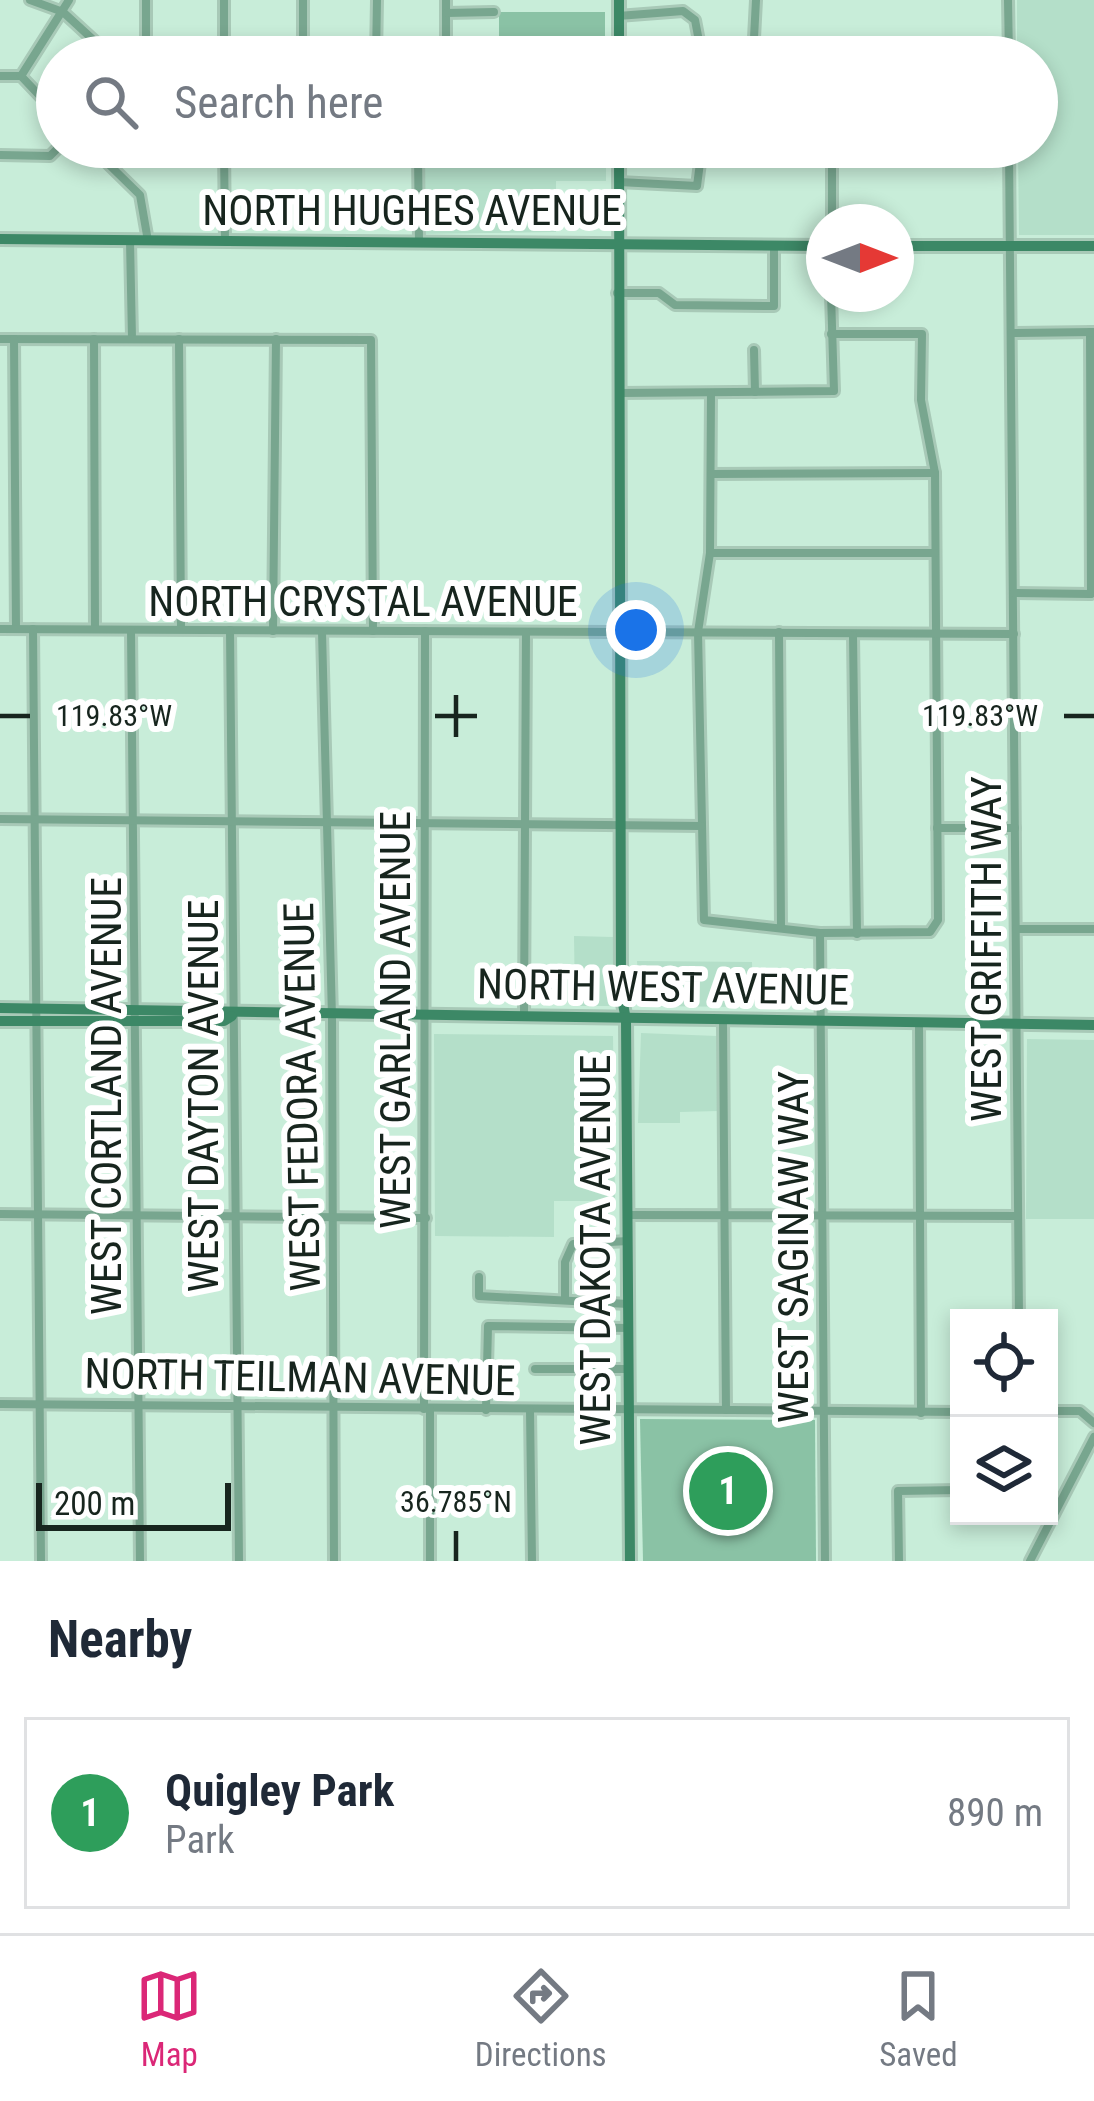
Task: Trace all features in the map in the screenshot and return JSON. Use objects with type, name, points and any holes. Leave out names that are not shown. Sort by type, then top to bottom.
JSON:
[{"type":"street","points":[[30,0],[63,12],[89,36]]},
{"type":"street","points":[[47,36],[69,0]]},
{"type":"street","points":[[146,0],[146,36]]},
{"type":"street","points":[[224,0],[224,36]]},
{"type":"street","points":[[303,0],[304,36]]},
{"type":"street","points":[[376,36],[377,0]]},
{"type":"street","points":[[446,0],[446,36]]},
{"type":"street","points":[[619,0],[619,36]]},
{"type":"street","points":[[754,36],[756,0]]},
{"type":"street","points":[[1009,0],[1009,36]]},
{"type":"street","points":[[619,16],[682,11],[695,20],[698,36]]},
{"type":"street","points":[[446,13],[494,12]]},
{"type":"street","points":[[21,76],[36,53]]},
{"type":"street","points":[[0,76],[21,76],[36,92]]},
{"type":"street","points":[[0,155],[36,156]]},
{"type":"street","points":[[112,168],[140,195],[148,242]]},
{"type":"street","points":[[224,168],[225,241]]},
{"type":"street","points":[[419,243],[420,168]]},
{"type":"street","name":"WEST DAKOTA AVENUE","points":[[619,168],[630,1561]]},
{"type":"street","points":[[618,182],[697,186],[699,168]]},
{"type":"street","points":[[832,168],[832,204]]},
{"type":"street","name":"WEST GRIFFITH WAY","points":[[1009,168],[1019,1309]]},
{"type":"street","name":"NORTH HUGHES AVENUE","points":[[0,239],[806,246]]},
{"type":"street","points":[[130,241],[132,338]]},
{"type":"street","points":[[617,293],[659,293],[675,305],[774,306],[774,246]]},
{"type":"street","points":[[914,246],[1094,246]]},
{"type":"street","points":[[620,393],[834,392],[831,312]]},
{"type":"street","points":[[1011,333],[1092,332],[1092,594],[1014,593]]},
{"type":"street","points":[[711,393],[710,553],[698,632],[704,920],[820,933],[933,930],[935,473],[921,400],[922,334],[831,334]]},
{"type":"street","points":[[179,338],[181,629]]},
{"type":"street","points":[[0,339],[371,340],[373,631]]},
{"type":"street","points":[[14,339],[16,629]]},
{"type":"street","points":[[94,339],[95,629]]},
{"type":"street","points":[[273,631],[276,339]]},
{"type":"street","points":[[754,350],[755,392]]},
{"type":"street","points":[[711,474],[935,473]]},
{"type":"street","points":[[710,553],[935,553]]},
{"type":"street","name":"NORTH CRYSTAL AVENUE","points":[[0,629],[1013,634]]},
{"type":"street","points":[[33,629],[41,1561]]},
{"type":"street","name":"WEST CORTLAND AVENUE","points":[[131,630],[140,1561]]},
{"type":"street","name":"WEST DAYTON AVENUE","points":[[230,630],[238,1561]]},
{"type":"street","name":"WEST FEDORA AVENUE","points":[[322,632],[332,1017],[334,1561]]},
{"type":"street","name":"WEST GARLAND AVENUE","points":[[425,632],[424,1325],[430,1561]]},
{"type":"street","points":[[524,1018],[526,632]]},
{"type":"street","points":[[779,632],[781,927]]},
{"type":"street","points":[[853,635],[856,934]]},
{"type":"street","points":[[0,820],[701,826]]},
{"type":"street","points":[[937,828],[1015,828]]},
{"type":"street","points":[[1016,929],[1094,929]]},
{"type":"street","name":"WEST SAGINAW WAY","points":[[820,933],[825,1561]]},
{"type":"street","name":"NORTH WEST AVENUE","points":[[0,1008],[37,1015]]},
{"type":"street","name":"NORTH WEST AVENUE","points":[[0,1021],[37,1015],[224,1010],[232,1016],[1094,1025]]},
{"type":"street","points":[[723,1022],[726,1410]]},
{"type":"street","points":[[919,1022],[921,1413]]},
{"type":"street","points":[[0,1214],[426,1218]]},
{"type":"street","points":[[627,1214],[1018,1216]]},
{"type":"street","points":[[565,1298],[566,1257],[573,1244],[628,1241]]},
{"type":"street","points":[[479,1277],[478,1296],[628,1304]]},
{"type":"street","points":[[486,1409],[488,1326],[628,1328]]},
{"type":"street","points":[[535,1370],[628,1369]]},
{"type":"street","name":"NORTH TEILMAN AVENUE","points":[[0,1404],[950,1412]]},
{"type":"street","points":[[530,1410],[532,1561]]},
{"type":"street","points":[[1058,1411],[1080,1411],[1094,1424]]},
{"type":"street","points":[[1030,1561],[1094,1437]]},
{"type":"street","points":[[899,1561],[898,1491],[950,1490]]},
{"type":"shaded area","points":[[1017,0],[1094,0],[1094,235],[1019,235],[1018,168],[1058,168],[1058,36],[1017,36]]},
{"type":"shaded area","points":[[499,12],[605,12],[605,36],[499,36]]},
{"type":"shaded area","points":[[417,168],[606,168],[606,181],[556,181],[556,232],[418,234]]},
{"type":"shaded area","points":[[574,936],[613,937],[613,1006],[575,1006]]},
{"type":"shaded area","points":[[637,961],[752,962],[753,1007],[640,1006]]},
{"type":"shaded area","points":[[641,1033],[717,1036],[718,1111],[680,1112],[680,1123],[638,1123]]},
{"type":"shaded area","points":[[434,1034],[613,1036],[615,1201],[554,1201],[554,1237],[435,1236]]},
{"type":"shaded area","points":[[1027,1039],[1094,1040],[1094,1219],[1026,1219]]},
{"type":"shaded area","points":[[640,1419],[815,1420],[816,1561],[643,1561]]},
{"type":"place","name":"Quigley Park","points":[[728,1491]]}]
